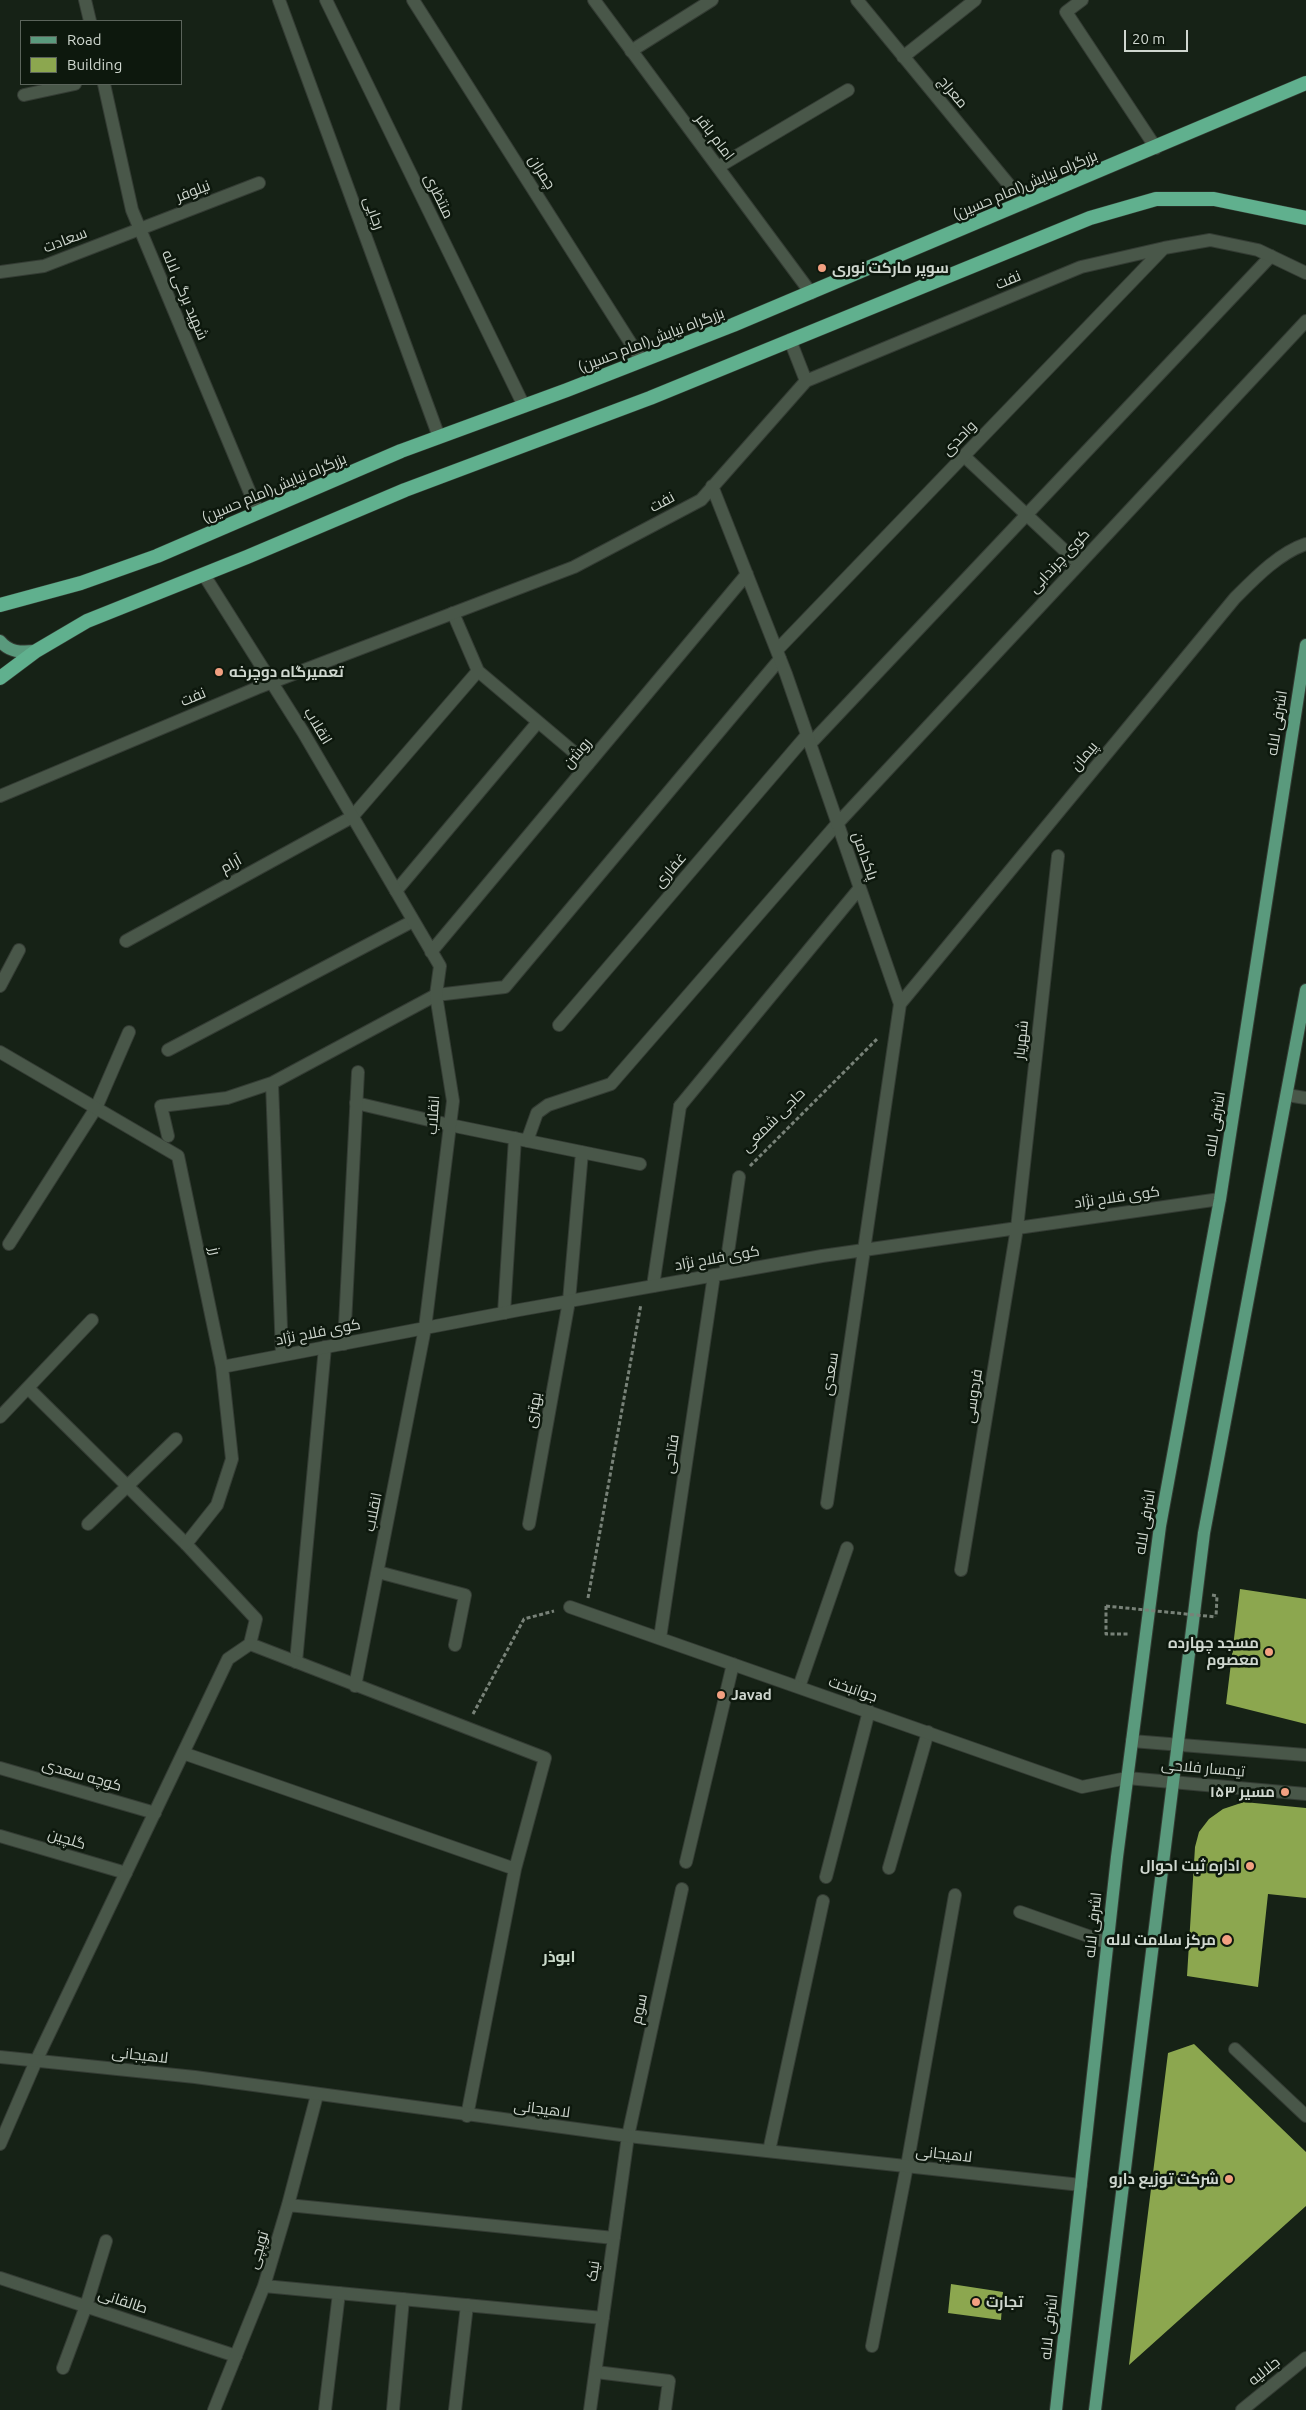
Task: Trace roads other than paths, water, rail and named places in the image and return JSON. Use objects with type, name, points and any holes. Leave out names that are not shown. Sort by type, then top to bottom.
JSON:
[{"type":"highway","name":"بزرگراه نیایش(امام حسین)","points":[[3,607],[81,583],[157,556],[401,451],[642,361],[811,293],[1306,83]]},
{"type":"highway","points":[[0,678],[36,651],[87,621],[405,490],[650,398],[1090,218],[1156,199],[1214,199],[1306,218]]},
{"type":"main road","points":[[0,641],[5,646],[18,652],[36,651]]},
{"type":"main road","name":"اشرفی لاله","points":[[1056,2410],[1127,1778],[1160,1526],[1220,1199],[1306,646]]},
{"type":"main road","points":[[1095,2410],[1204,1533],[1306,990]]},
{"type":"street","points":[[85,0],[90,20]]},
{"type":"street","name":"رجایی","points":[[279,0],[439,437]]},
{"type":"street","name":"منتظری","points":[[326,0],[524,406]]},
{"type":"street","name":"چمران","points":[[413,0],[642,361]]},
{"type":"street","name":"امام باقر","points":[[594,0],[811,293]]},
{"type":"street","points":[[631,51],[712,0]]},
{"type":"street","name":"معراج","points":[[857,0],[1024,203]]},
{"type":"street","points":[[903,57],[975,0]]},
{"type":"street","points":[[1082,0],[1066,12],[1156,148]]},
{"type":"street","points":[[24,95],[71,85]]},
{"type":"street","name":"شهید برگی لاله","points":[[104,85],[132,210],[258,512]]},
{"type":"street","points":[[718,167],[848,90]]},
{"type":"street","name":"نیلوفر","points":[[140,229],[259,183]]},
{"type":"street","name":"سعادت","points":[[0,272],[44,266],[140,229]]},
{"type":"street","name":"نفت","points":[[0,796],[272,683],[574,567],[700,500],[806,381],[1081,267],[1164,248],[1210,240],[1258,250],[1306,273]]},
{"type":"street","name":"واحدی","points":[[436,994],[505,987],[778,655],[964,456],[1164,248]]},
{"type":"street","name":"غفاری","points":[[559,1025],[808,740],[1026,516],[1271,256]]},
{"type":"street","name":"کوی چرندابی","points":[[504,1313],[521,1139],[537,1113],[548,1105],[611,1084],[837,824],[1306,321]]},
{"type":"street","points":[[790,340],[806,381]]},
{"type":"street","points":[[964,456],[1079,564]]},
{"type":"street","name":"پاکدامن","points":[[712,486],[778,655],[900,1004],[865,1250]]},
{"type":"street","name":"پیمان","points":[[900,1004],[1236,598],[1258,575],[1297,547],[1306,544]]},
{"type":"street","name":"انقلاب","points":[[204,574],[272,683],[440,966],[436,994],[453,1100],[426,1328],[355,1686]]},
{"type":"street","name":"روشن","points":[[432,952],[746,574]]},
{"type":"street","points":[[453,613],[478,671],[588,764]]},
{"type":"street","points":[[352,817],[478,671]]},
{"type":"street","points":[[396,891],[538,722]]},
{"type":"street","name":"آرام","points":[[126,941],[352,817]]},
{"type":"street","name":"شهریار","points":[[1017,1228],[1058,856]]},
{"type":"street","points":[[648,1287],[680,1106],[859,889]]},
{"type":"street","points":[[168,1050],[413,921]]},
{"type":"street","points":[[0,986],[19,950]]},
{"type":"street","points":[[168,1136],[162,1106],[226,1098],[272,1084],[436,994]]},
{"type":"street","points":[[9,1244],[96,1108],[129,1032]]},
{"type":"street","name":"رز","points":[[0,1052],[178,1156],[222,1366],[232,1458],[217,1505],[186,1544]]},
{"type":"street","points":[[344,1344],[358,1072]]},
{"type":"street","points":[[272,1084],[282,1355]]},
{"type":"street","points":[[1287,1095],[1306,1098]]},
{"type":"street","points":[[356,1103],[450,1125],[640,1164]]},
{"type":"street","name":"بهتری","points":[[529,1524],[569,1301],[582,1152]]},
{"type":"street","points":[[719,1274],[739,1177]]},
{"type":"street","name":"کوی فلاح نژاد","points":[[222,1366],[719,1274],[865,1250],[1220,1199]]},
{"type":"street","name":"فردوسی","points":[[961,1570],[1017,1228]]},
{"type":"street","name":"سعدی","points":[[827,1503],[865,1250]]},
{"type":"street","name":"فتاحی","points":[[660,1638],[719,1274]]},
{"type":"street","points":[[0,1417],[92,1320]]},
{"type":"street","points":[[296,1662],[325,1347]]},
{"type":"street","points":[[0,2144],[36,2061],[228,1659],[250,1644],[256,1619],[186,1544],[28,1388]]},
{"type":"street","points":[[88,1524],[126,1485],[176,1439]]},
{"type":"street","points":[[799,1687],[847,1548]]},
{"type":"street","points":[[378,1572],[466,1595],[455,1645]]},
{"type":"street","name":"جوانبخت","points":[[570,1607],[1082,1787],[1127,1778]]},
{"type":"street","points":[[250,1644],[546,1758],[515,1869],[467,2116]]},
{"type":"street","points":[[686,1862],[732,1664]]},
{"type":"street","points":[[826,1877],[869,1711]]},
{"type":"street","points":[[889,1868],[928,1732]]},
{"type":"street","name":"تیمسار فلاحی","points":[[1132,1741],[1306,1755]]},
{"type":"street","points":[[183,1753],[515,1869]]},
{"type":"street","name":"کوچه سعدی","points":[[0,1768],[155,1812]]},
{"type":"street","name":"تیمسار فلاحی","points":[[1127,1778],[1306,1794]]},
{"type":"street","name":"گلچین","points":[[0,1836],[126,1873]]},
{"type":"street","name":"سوم","points":[[628,2136],[682,1889]]},
{"type":"street","points":[[872,2346],[907,2166],[955,1895]]},
{"type":"street","points":[[769,2151],[823,1901]]},
{"type":"street","points":[[1020,1912],[1108,1943]]},
{"type":"street","points":[[1235,2049],[1306,2116]]},
{"type":"street","name":"لاهیجانی","points":[[0,2057],[196,2077],[467,2116],[628,2136],[1081,2185]]},
{"type":"street","name":"توپچی","points":[[214,2410],[264,2286],[317,2095]]},
{"type":"street","name":"نیک","points":[[590,2410],[628,2136]]},
{"type":"street","points":[[288,2205],[614,2238]]},
{"type":"street","points":[[63,2368],[86,2306],[106,2241]]},
{"type":"street","name":"طالقانی","points":[[0,2278],[236,2356]]},
{"type":"street","points":[[264,2286],[603,2318]]},
{"type":"street","points":[[325,2410],[339,2293]]},
{"type":"street","points":[[393,2410],[403,2299]]},
{"type":"street","points":[[455,2410],[467,2305]]},
{"type":"street","name":"جلالیه","points":[[1242,2410],[1306,2358]]},
{"type":"street","points":[[596,2372],[669,2381],[665,2410]]},
{"type":"place","name":"سوپر مارکت نوری","points":[[822,268]]},
{"type":"place","name":"تعمیرگاه دوچرخه","points":[[219,672]]},
{"type":"place","name":"مسجد چهارده معصوم","points":[[1269,1652]]},
{"type":"place","name":"Javad","points":[[721,1695]]},
{"type":"place","name":"مسیر ۱۵۳","points":[[1285,1792]]},
{"type":"place","name":"اداره ثبت احوال","points":[[1250,1866]]},
{"type":"place","name":"مرکز سلامت لاله","points":[[1227,1940]]},
{"type":"place","name":"شرکت توزیع دارو","points":[[1229,2179]]},
{"type":"place","name":"تجارت","points":[[976,2302]]},
{"type":"district","name":"ابوذر","points":[[559,1957]]}]
